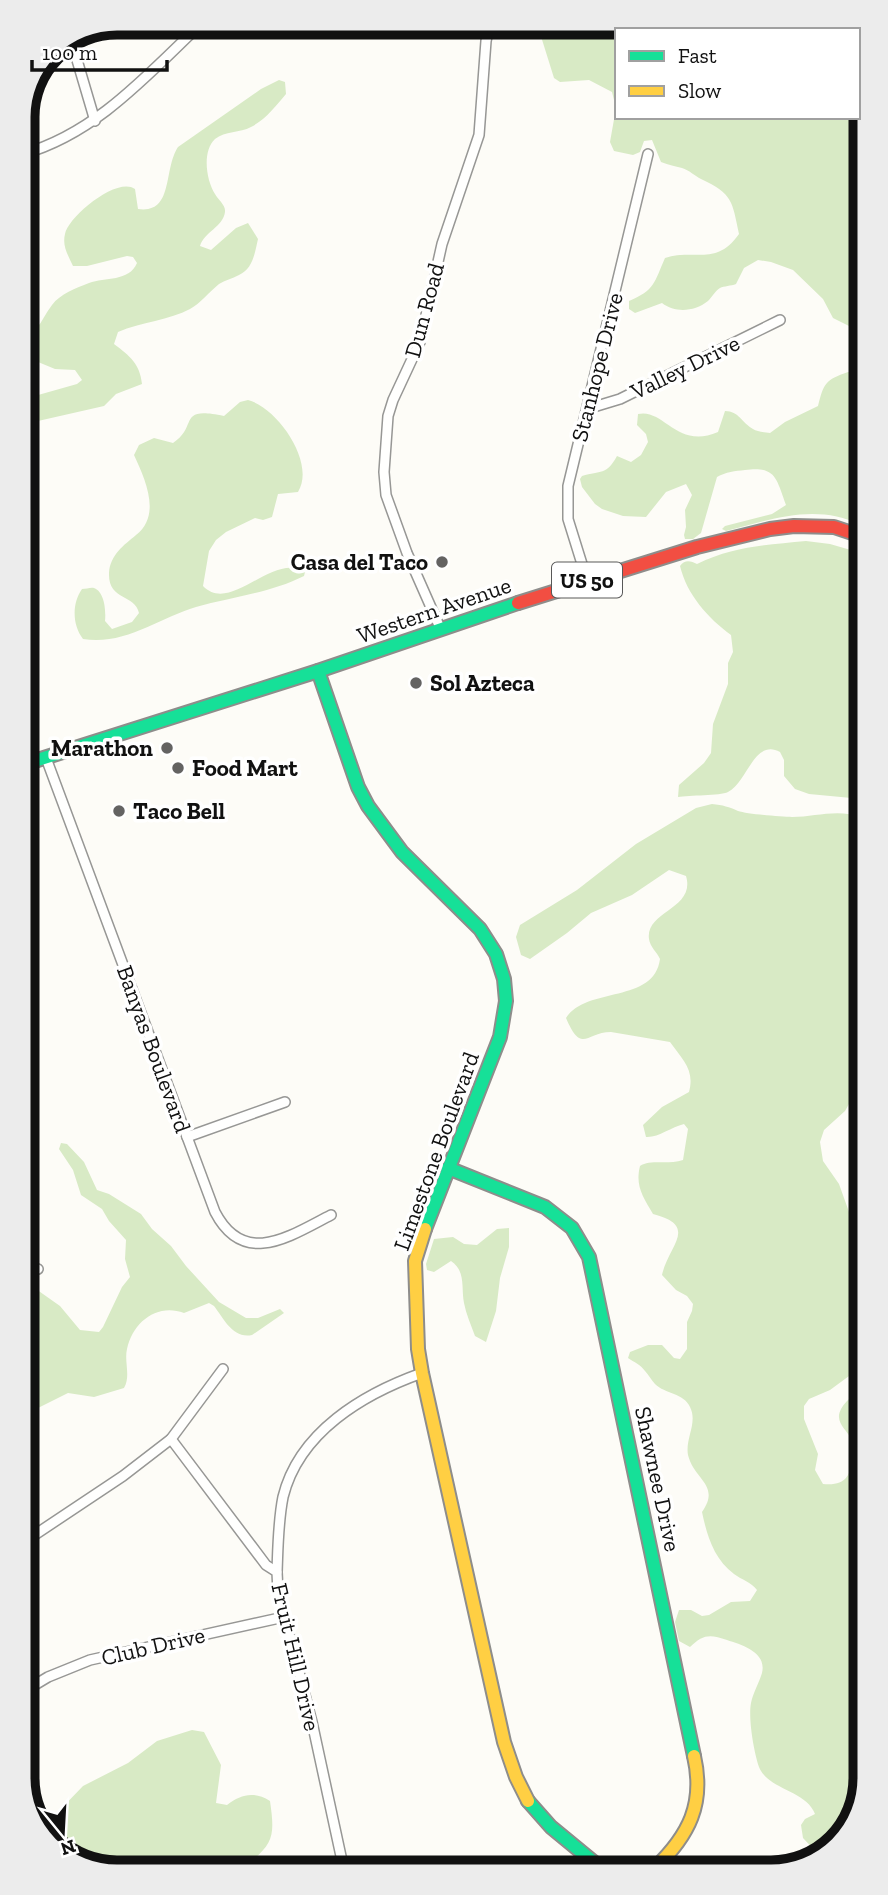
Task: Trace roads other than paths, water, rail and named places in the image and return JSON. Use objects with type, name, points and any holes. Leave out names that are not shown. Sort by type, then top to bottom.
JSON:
[{"type":"street","points":[[35,150],[63,139],[95,121],[189,35]]},
{"type":"street","name":"Dun Road","points":[[441,630],[407,554],[386,495],[384,472],[387,428],[393,400],[420,342],[442,244],[479,135],[487,35]]},
{"type":"street","points":[[75,47],[95,121]]},
{"type":"street","name":"Stanhope Drive","points":[[587,580],[568,519],[568,486],[648,154]]},
{"type":"street","name":"Valley Drive","points":[[587,409],[620,399],[780,320]]},
{"type":"street","name":"Western Avenue","points":[[35,761],[318,671],[652,559],[770,529],[815,525],[834,527],[853,533]]},
{"type":"street","name":"Limestone Boulevard","points":[[318,671],[358,788],[368,806],[402,852],[480,929],[496,954],[504,979],[506,1001],[500,1037],[448,1168],[415,1261],[415,1313],[422,1373],[500,1728],[514,1773],[527,1799],[550,1826],[592,1860]]},
{"type":"street","name":"Banyas Boulevard","points":[[46,758],[222,1226],[237,1238],[255,1244],[280,1240],[331,1215]]},
{"type":"street","points":[[187,1138],[285,1102]]},
{"type":"street","name":"Shawnee Drive","points":[[448,1168],[545,1207],[572,1228],[589,1257],[696,1763],[697,1800],[688,1832],[664,1860]]},
{"type":"street","points":[[35,1534],[123,1476],[171,1439],[223,1369]]},
{"type":"street","points":[[277,1572],[278,1528],[284,1495],[294,1469],[312,1441],[345,1412],[370,1396],[422,1373]]},
{"type":"street","name":"Fruit Hill Drive","points":[[171,1439],[266,1565],[277,1572],[278,1592],[312,1723],[342,1860]]},
{"type":"street","name":"Club Drive","points":[[35,1684],[90,1660],[284,1617]]},
{"type":"place","name":"Casa del Taco","points":[[442,562]]},
{"type":"place","name":"Sol Azteca","points":[[416,683]]},
{"type":"place","name":"Marathon","points":[[167,748]]},
{"type":"place","name":"Food Mart","points":[[178,768]]},
{"type":"place","name":"Taco Bell","points":[[119,811]]}]
